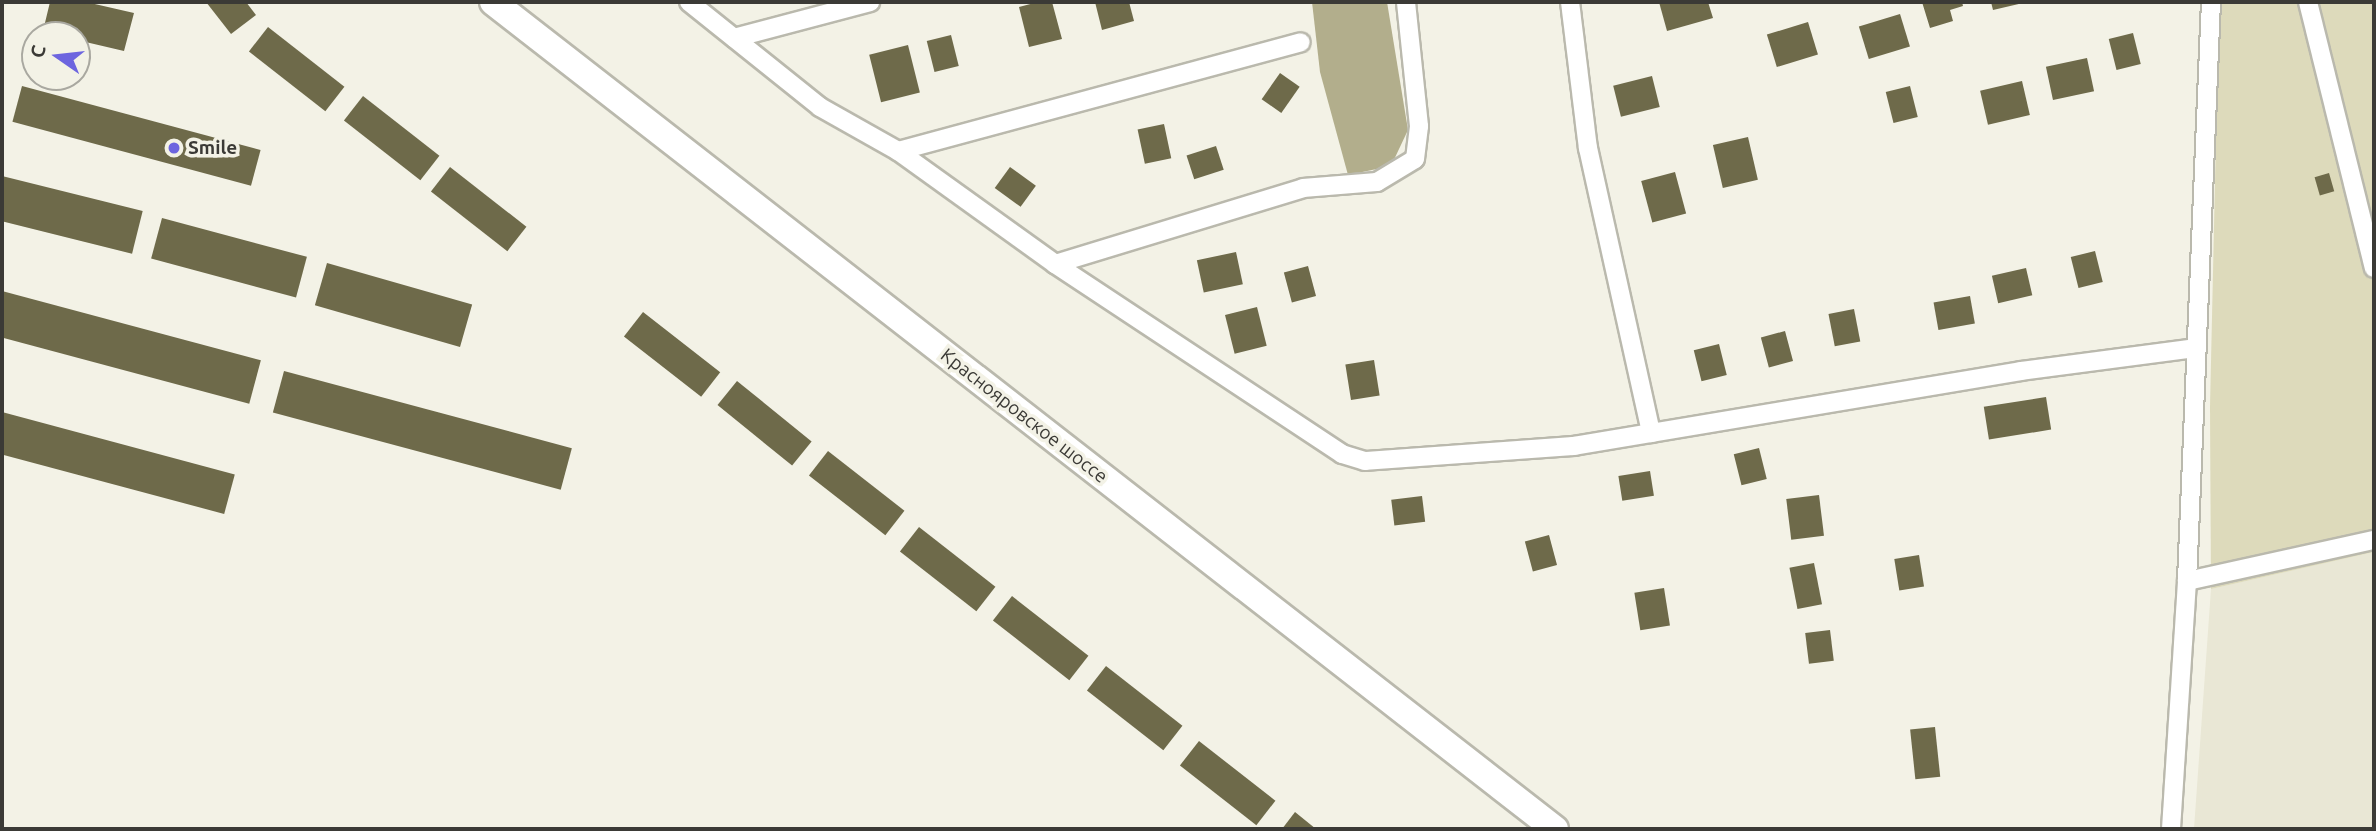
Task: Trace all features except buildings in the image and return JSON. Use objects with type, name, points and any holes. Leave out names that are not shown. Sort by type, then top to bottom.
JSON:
[{"type":"street","name":"Краснояровское шоссе","points":[[493,2],[1555,829]]},
{"type":"street","points":[[689,2],[820,107],[898,151],[1055,264],[1342,454],[1365,461],[1574,446],[2021,371],[2195,348]]},
{"type":"street","points":[[734,38],[870,2]]},
{"type":"street","points":[[1055,264],[1303,188],[1377,182],[1415,159],[1419,126],[1406,2]]},
{"type":"street","points":[[1570,2],[1588,148],[1651,433]]},
{"type":"street","points":[[2171,829],[2187,581],[2211,2]]},
{"type":"street","points":[[2308,2],[2374,268]]},
{"type":"street","points":[[898,151],[1301,42]]},
{"type":"street","points":[[2187,581],[2374,540]]},
{"type":"shaded area","points":[[1312,2],[1387,2],[1408,130],[1391,166],[1348,175],[1320,72]]},
{"type":"shaded area","points":[[2219,2],[2374,2],[2374,552],[2211,589],[2210,407]]},
{"type":"shaded area","points":[[2374,552],[2374,829],[2194,829],[2211,589]]},
{"type":"place","name":"Smile","points":[[174,148]]}]
